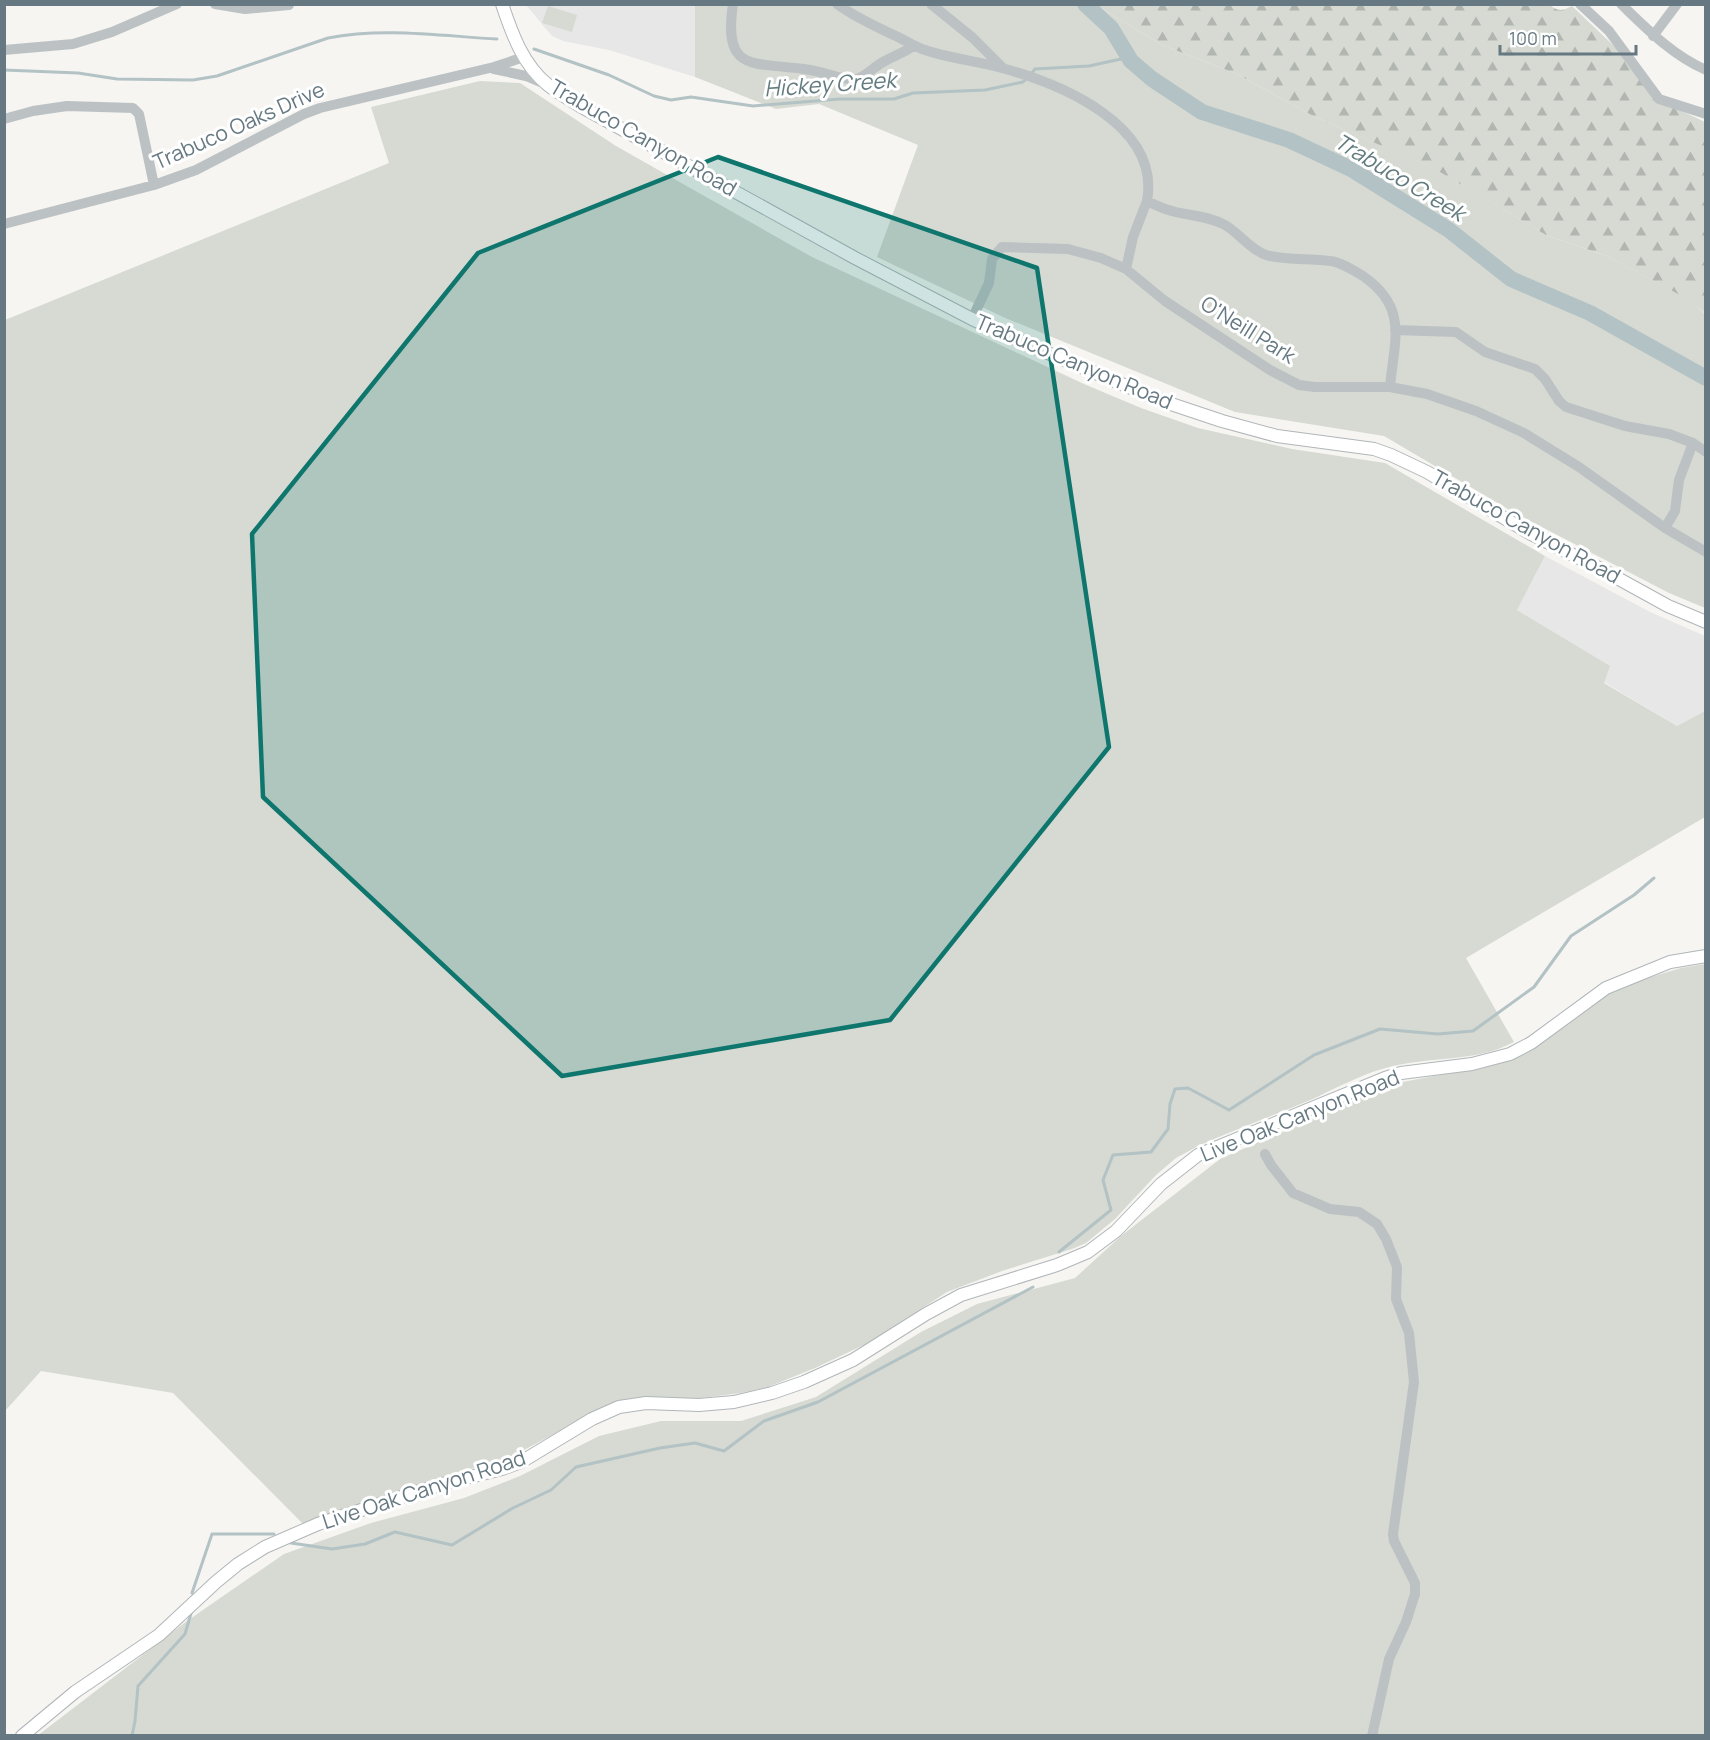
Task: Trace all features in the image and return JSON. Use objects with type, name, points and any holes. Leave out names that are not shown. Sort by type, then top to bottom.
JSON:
[{"type":"main road","name":"Trabuco Canyon Road","points":[[502,4],[524,57],[548,85],[580,106],[972,319],[1152,397],[1222,421],[1277,436],[1374,449],[1391,454],[1531,534],[1668,606],[1706,622]]},
{"type":"main road","name":"Live Oak Canyon Road","points":[[22,1736],[75,1692],[159,1635],[238,1564],[279,1541],[318,1524],[442,1484],[521,1462],[592,1419],[619,1407],[646,1403],[699,1405],[734,1402],[804,1382],[853,1360],[961,1295],[1057,1265],[1088,1252],[1116,1231],[1161,1184],[1198,1155],[1401,1073],[1472,1064],[1510,1054],[1531,1043],[1606,988],[1670,963],[1706,956]]},
{"type":"street","points":[[4,51],[73,44],[112,32],[177,4]]},
{"type":"street","points":[[216,4],[245,9],[289,5]]},
{"type":"street","points":[[733,4],[730,35],[736,54],[745,61],[766,66],[804,69],[854,80],[862,78],[881,63],[913,46]]},
{"type":"street","points":[[837,4],[913,46],[1023,74],[1092,105],[1117,123],[1138,150],[1147,168],[1149,186],[1147,201],[1133,237],[1126,268]]},
{"type":"street","points":[[931,4],[973,38],[1003,69]]},
{"type":"street","points":[[1580,4],[1609,31],[1659,99],[1706,114]]},
{"type":"street","points":[[1621,4],[1653,36],[1683,58],[1706,70]]},
{"type":"street","points":[[1653,36],[1677,4]]},
{"type":"street","name":"Trabuco Oaks Drive","points":[[4,224],[154,185],[196,170],[320,108],[488,68],[524,57]]},
{"type":"street","points":[[488,68],[526,75],[548,85]]},
{"type":"street","points":[[4,119],[33,111],[67,106],[133,108],[139,114],[154,185]]},
{"type":"street","points":[[1147,201],[1170,211],[1209,218],[1225,225],[1263,254],[1285,259],[1332,261],[1345,266],[1377,286],[1387,298],[1392,309],[1395,330],[1395,358],[1390,387]]},
{"type":"street","name":"O'Neill Park","points":[[972,319],[988,283],[992,260],[1002,247],[1068,249],[1101,258],[1126,268],[1165,301],[1270,370],[1299,385],[1390,387],[1427,394],[1476,411],[1524,433],[1579,467],[1665,528],[1706,552]]},
{"type":"street","points":[[1395,330],[1456,332],[1485,352],[1535,369],[1566,407],[1625,426],[1669,434],[1693,443],[1706,452]]},
{"type":"street","points":[[1665,528],[1675,511],[1679,480],[1693,443]]},
{"type":"street","points":[[1265,1154],[1293,1192],[1330,1209],[1359,1212],[1377,1224],[1386,1239],[1397,1267],[1396,1299],[1409,1333],[1414,1382],[1393,1534],[1394,1541],[1415,1583],[1415,1594],[1406,1622],[1389,1659],[1372,1736]]},
{"type":"highlighted area","points":[[718,157],[1037,268],[1109,747],[890,1020],[562,1076],[263,797],[252,534],[478,253]]},
{"type":"shaded area","points":[[526,5],[695,5],[695,77],[609,50],[563,41],[552,36]]},
{"type":"shaded area","points":[[1545,556],[1650,612],[1705,636],[1705,711],[1677,726],[1604,682],[1609,666],[1517,610]]},
{"type":"green space","points":[[1549,4],[1560,10],[1572,6],[1671,106],[1705,122],[1705,313],[1691,301],[1607,256],[1546,235],[1435,169],[1315,117],[1237,74],[1162,45],[1096,5]]},
{"type":"green space","points":[[695,5],[1096,5],[1162,45],[1237,74],[1315,117],[1436,169],[1546,235],[1607,256],[1692,301],[1705,314],[1705,608],[1669,593],[1513,512],[1384,436],[1235,412],[1003,317],[877,257],[918,145],[819,104],[776,109],[695,77]]},
{"type":"green space","points":[[548,6],[577,15],[572,32],[542,23]]},
{"type":"green space","points":[[480,81],[520,83],[616,146],[812,257],[1084,384],[1141,408],[1198,428],[1292,449],[1385,463],[1545,556],[1517,610],[1610,666],[1604,683],[1677,726],[1705,711],[1705,817],[1466,958],[1514,1042],[1483,1053],[1379,1070],[1198,1146],[1176,1158],[1156,1175],[1115,1219],[1086,1243],[947,1292],[868,1343],[768,1387],[741,1393],[597,1411],[507,1459],[431,1480],[304,1525],[173,1393],[41,1371],[5,1411],[5,320],[389,163],[371,107]]},
{"type":"green space","points":[[1705,964],[1705,1735],[37,1736],[187,1621],[284,1554],[371,1523],[464,1498],[520,1476],[599,1436],[661,1421],[741,1421],[816,1397],[921,1332],[977,1304],[1075,1278],[1121,1236],[1220,1159],[1392,1084],[1487,1066],[1543,1042],[1603,995],[1621,986],[1681,968]]},
{"type":"waterway","name":"Trabuco Creek","points":[[1085,4],[1111,28],[1131,61],[1152,79],[1202,112],[1289,140],[1351,169],[1449,230],[1511,279],[1590,313],[1706,378]]},
{"type":"waterway","points":[[4,70],[78,73],[117,79],[193,80],[217,76],[328,38],[349,35],[412,33],[497,39]]},
{"type":"waterway","name":"Hickey Creek","points":[[534,49],[609,75],[654,96],[671,100],[691,97],[753,106],[840,99],[894,99],[913,93],[985,90],[1023,82],[1027,78]]},
{"type":"waterway","name":"Hickey Creek","points":[[1032,73],[1035,69],[1089,66],[1121,59],[1131,61]]},
{"type":"waterway","points":[[1059,1252],[1111,1210],[1103,1180],[1113,1155],[1151,1152],[1168,1129],[1170,1104],[1175,1089],[1188,1088],[1229,1110],[1314,1055],[1380,1029],[1438,1034],[1473,1031],[1534,987],[1571,936],[1634,895],[1654,878]]},
{"type":"waterway","points":[[291,1543],[332,1549],[365,1544],[395,1532],[452,1545],[513,1508],[551,1490],[576,1467],[660,1448],[695,1443],[724,1451],[764,1421],[818,1402],[1033,1287]]},
{"type":"waterway","points":[[192,1593],[212,1534],[274,1534]]},
{"type":"waterway","points":[[132,1736],[138,1686],[185,1634],[192,1610]]}]
